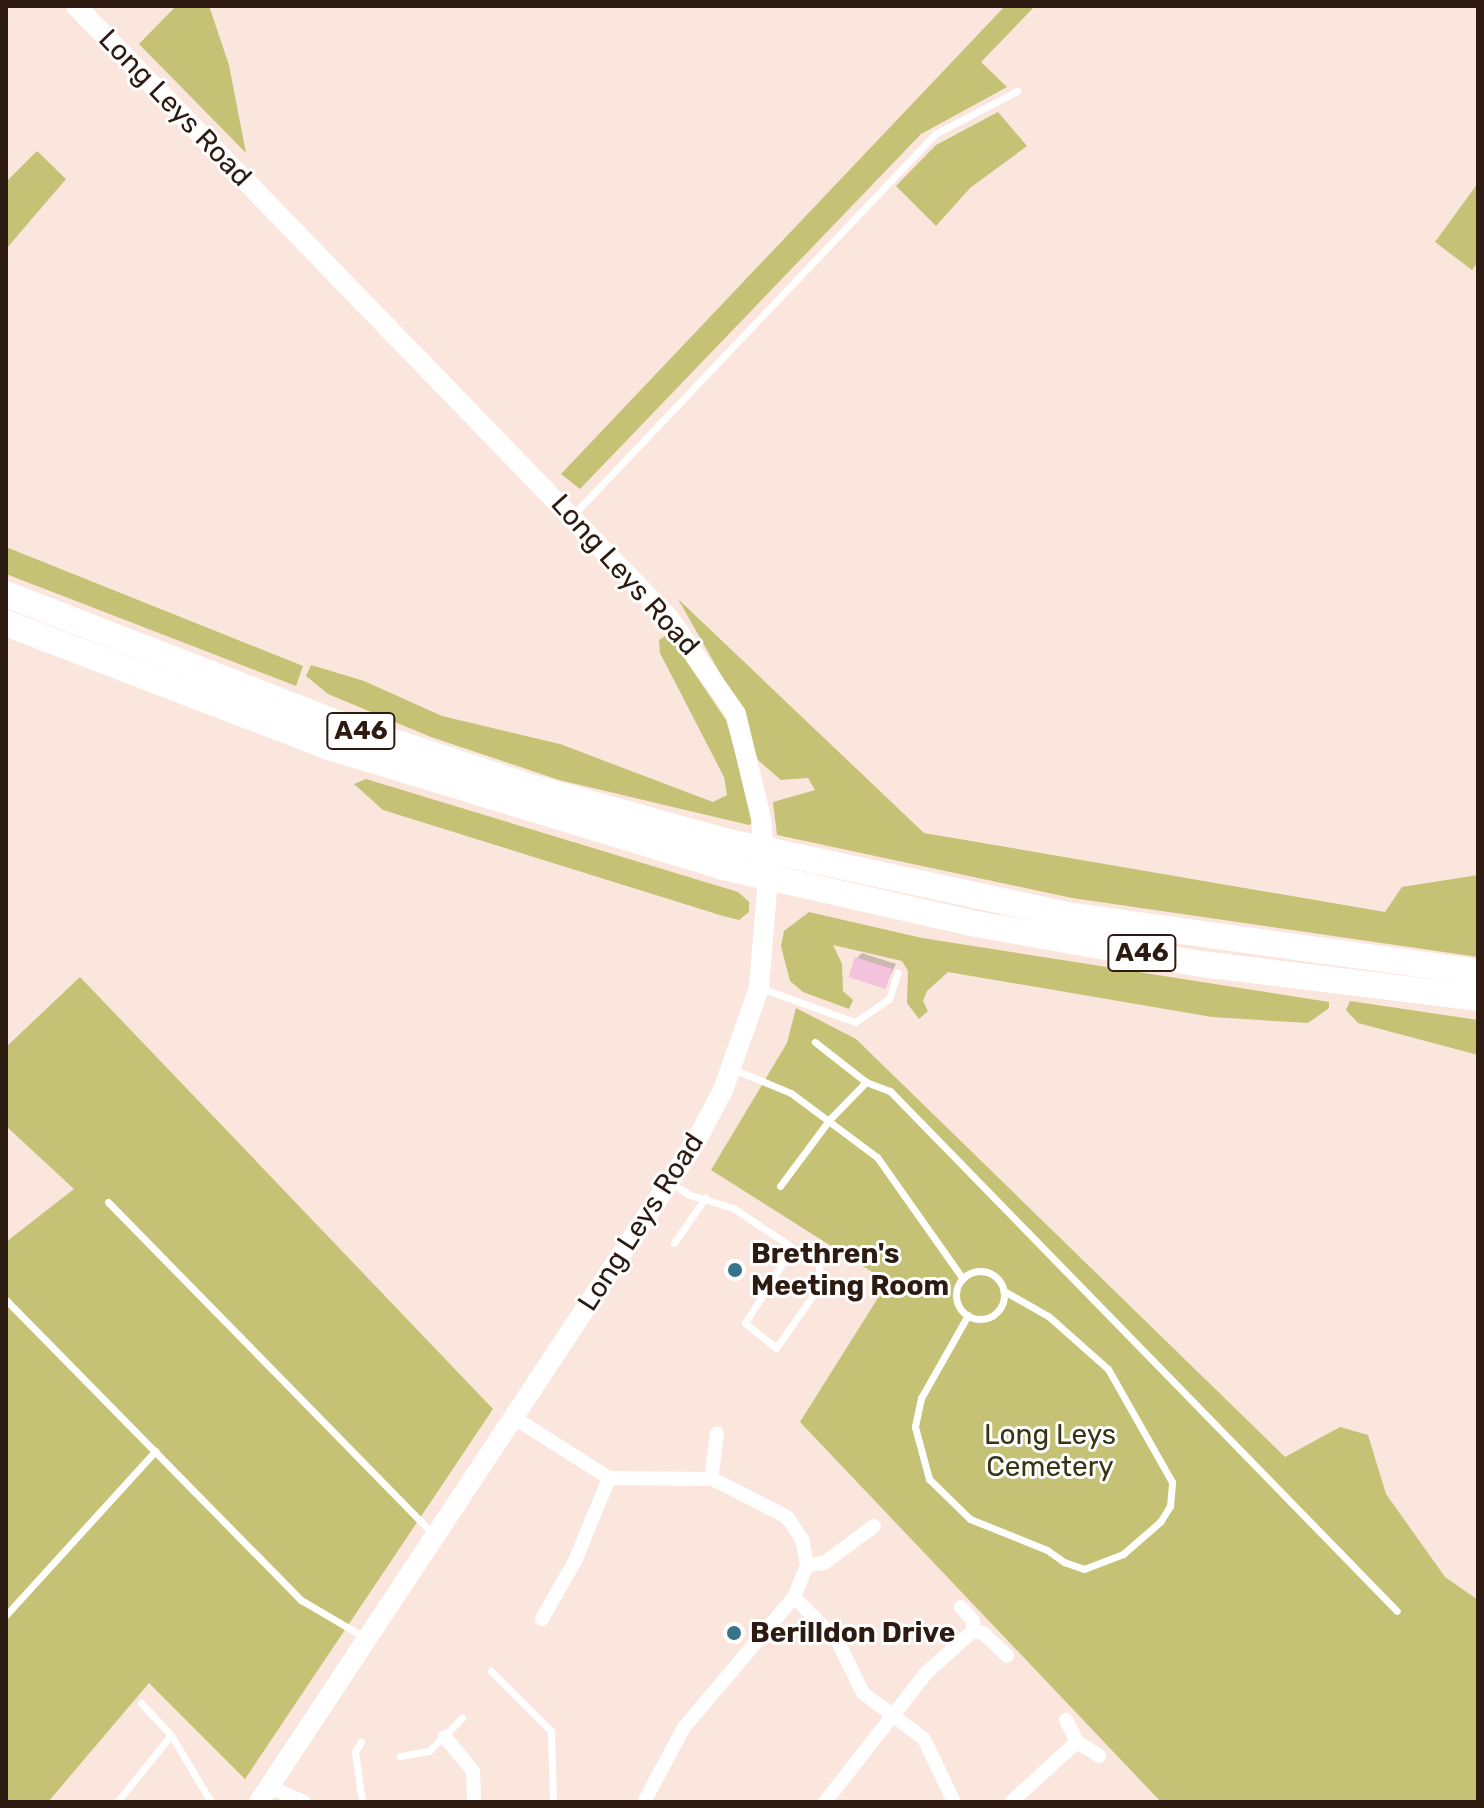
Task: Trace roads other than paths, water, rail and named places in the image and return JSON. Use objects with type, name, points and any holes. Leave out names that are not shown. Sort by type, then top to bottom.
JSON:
[{"type":"highway","name":"A46","points":[[6,594],[340,724],[724,854]]},
{"type":"highway","name":"A46","points":[[6,623],[329,747],[812,875],[971,923],[1202,964],[1478,998]]},
{"type":"highway","name":"A46","points":[[812,875],[1073,916],[1478,972]]},
{"type":"street","name":"Long Leys Road","points":[[76,6],[573,515],[669,618],[736,714],[758,797],[767,890],[759,988],[733,1069],[669,1182],[264,1794]]},
{"type":"street","points":[[513,1417],[609,1478],[711,1479],[787,1517],[802,1539],[807,1565],[794,1597],[683,1729],[644,1802]]},
{"type":"street","points":[[711,1479],[717,1433]]},
{"type":"street","points":[[542,1619],[575,1561],[609,1478]]},
{"type":"street","points":[[807,1565],[824,1563],[874,1526]]},
{"type":"street","points":[[794,1597],[838,1642],[863,1693],[924,1739],[954,1802]]},
{"type":"street","points":[[825,1802],[891,1714],[934,1664],[973,1631],[973,1621],[961,1607]]},
{"type":"street","points":[[973,1631],[1007,1655]]},
{"type":"street","points":[[1066,1720],[1077,1742],[1099,1756]]},
{"type":"street","points":[[445,1737],[473,1771],[474,1802]]},
{"type":"street","points":[[1011,1802],[1077,1742]]},
{"type":"street","points":[[264,1794],[304,1802]]},
{"type":"lane","points":[[573,515],[935,134],[1017,91]]},
{"type":"lane","points":[[759,988],[855,1022],[889,999],[898,972]]},
{"type":"lane","points":[[815,1042],[866,1082],[890,1091],[1397,1611]]},
{"type":"lane","points":[[733,1069],[791,1093],[830,1119],[877,1157],[963,1279]]},
{"type":"lane","points":[[780,1186],[830,1119],[866,1082]]},
{"type":"lane","points":[[669,1182],[733,1208],[819,1265],[823,1279],[776,1348],[745,1323],[792,1248]]},
{"type":"lane","points":[[674,1243],[705,1198]]},
{"type":"lane","points":[[108,1202],[435,1536]]},
{"type":"lane","points":[[963,1279],[985,1272],[999,1280],[1004,1291],[1003,1304],[992,1316],[968,1315]]},
{"type":"lane","points":[[963,1279],[957,1300],[968,1315]]},
{"type":"lane","points":[[968,1315],[921,1398],[915,1427],[929,1479],[970,1519],[1064,1562],[1084,1569],[1123,1554],[1160,1522],[1170,1506],[1172,1482],[1108,1369],[1048,1316],[1004,1291]]},
{"type":"lane","points":[[6,1300],[301,1600],[367,1639]]},
{"type":"lane","points":[[6,1615],[155,1451]]},
{"type":"lane","points":[[491,1671],[551,1731],[553,1802]]},
{"type":"lane","points":[[141,1703],[171,1735],[211,1802]]},
{"type":"lane","points":[[400,1756],[422,1755],[445,1737],[462,1718]]},
{"type":"lane","points":[[117,1802],[171,1735]]},
{"type":"lane","points":[[361,1742],[355,1752],[362,1802]]},
{"type":"place","name":"Brethren's Meeting Room","points":[[735,1270]]},
{"type":"place","name":"Berilldon Drive","points":[[734,1633]]},
{"type":"park label","name":"Long Leys Cemetery","points":[[1050,1451]]}]
